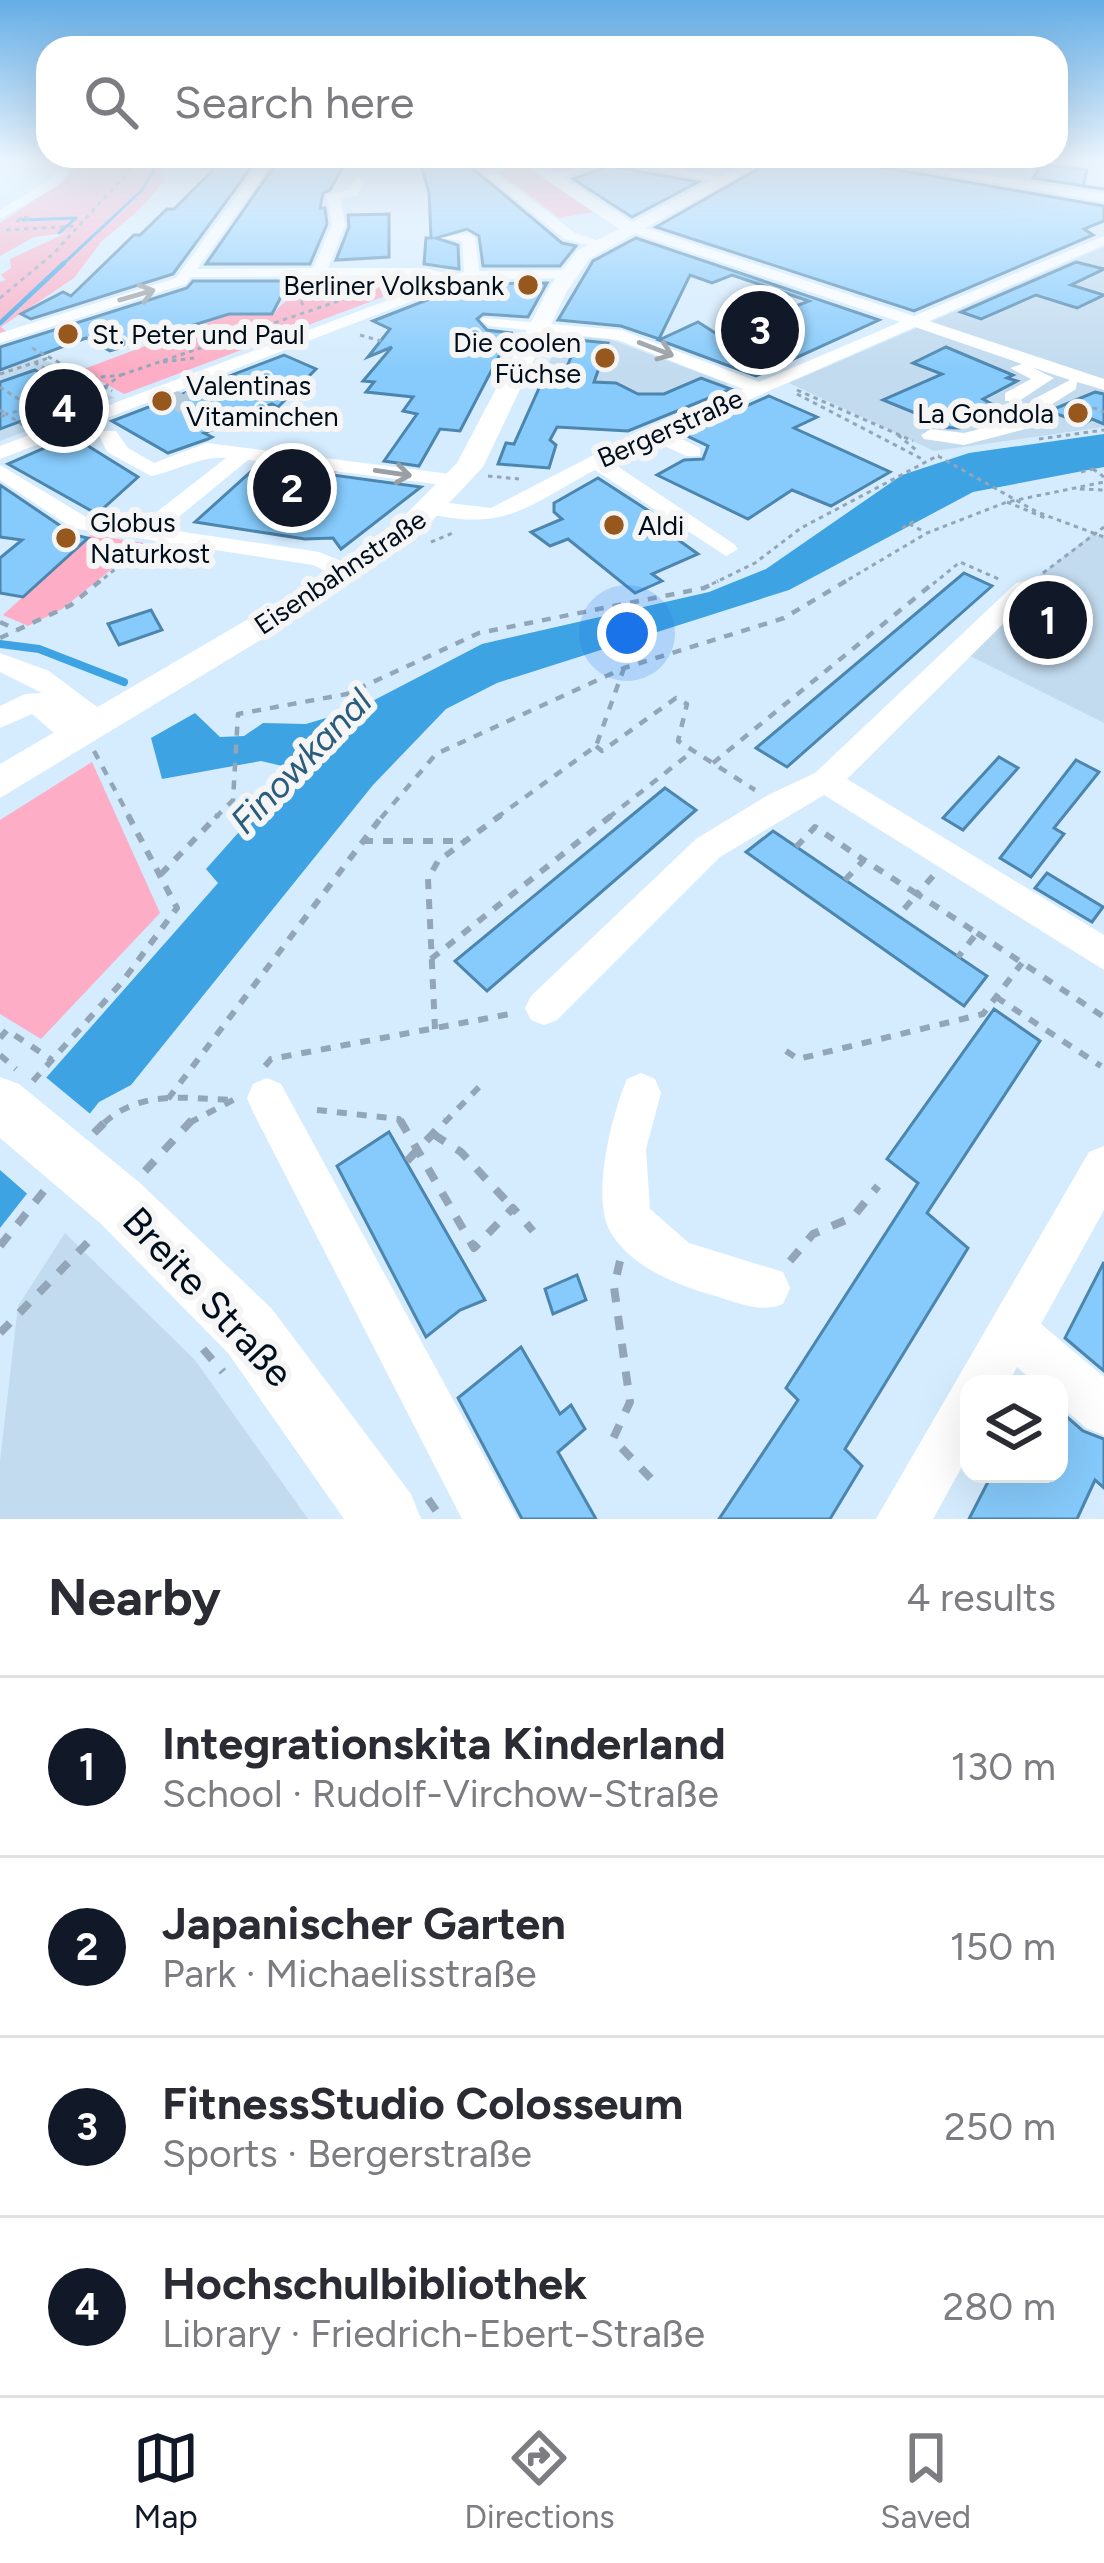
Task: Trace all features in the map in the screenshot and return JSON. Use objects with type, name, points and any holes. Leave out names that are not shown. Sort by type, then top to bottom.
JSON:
[{"type":"main road","name":"Eisenbahnstraße","points":[[0,783],[90,737],[347,572],[434,508],[458,482],[496,418],[567,274],[596,245],[633,229]]},
{"type":"main road","name":"Breite Straße","points":[[14,1087],[85,1173],[177,1256],[250,1331],[386,1519]]},
{"type":"street","points":[[185,276],[219,229]]},
{"type":"street","points":[[318,272],[339,229]]},
{"type":"street","points":[[561,229],[596,245]]},
{"type":"street","points":[[638,229],[1094,378]]},
{"type":"street","points":[[447,238],[468,237],[463,277]]},
{"type":"street","name":"Bergerstraße","points":[[434,508],[479,516],[496,514],[655,434],[1104,240]]},
{"type":"street","points":[[4,337],[185,276],[567,274]]},
{"type":"street","points":[[0,453],[463,277]]},
{"type":"street","points":[[489,321],[540,335],[621,335],[766,384]]},
{"type":"street","points":[[888,331],[914,340],[939,339],[1045,378],[1012,397]]},
{"type":"street","points":[[932,435],[964,439],[1026,423],[1039,404],[1094,378]]},
{"type":"street","points":[[655,434],[693,452]]},
{"type":"street","points":[[109,435],[120,446],[114,448],[151,470],[181,464],[207,449],[458,482]]},
{"type":"street","points":[[148,524],[245,453]]},
{"type":"street","points":[[594,462],[622,476],[629,487],[726,549]]},
{"type":"street","points":[[0,471],[70,520],[115,527],[148,524],[320,559],[347,572]]},
{"type":"street","points":[[544,1008],[708,848],[778,803],[826,781],[1018,586]]},
{"type":"street","points":[[2,646],[39,677],[90,737]]},
{"type":"street","points":[[0,718],[35,701],[90,737]]},
{"type":"street","points":[[826,781],[1104,954]]},
{"type":"street","points":[[253,1089],[491,1519]]},
{"type":"street","points":[[641,1093],[626,1149],[628,1220],[677,1262],[767,1288]]},
{"type":"street","points":[[987,1375],[1104,1167]]},
{"type":"street","points":[[1012,1331],[1104,1410]]},
{"type":"street","points":[[903,1519],[960,1421]]},
{"type":"path","points":[[0,298],[54,253],[74,229]]},
{"type":"path","points":[[88,378],[121,375],[372,290],[380,272]]},
{"type":"path","points":[[298,293],[300,305],[307,310]]},
{"type":"path","points":[[359,335],[381,341]]},
{"type":"path","points":[[540,335],[572,355]]},
{"type":"path","points":[[4,337],[123,397]]},
{"type":"path","points":[[0,374],[50,357]]},
{"type":"path","points":[[4,416],[79,388],[35,362]]},
{"type":"path","points":[[106,387],[121,375]]},
{"type":"path","points":[[766,384],[800,391],[910,440],[1037,512],[1104,537]]},
{"type":"path","points":[[0,387],[29,406],[43,406]]},
{"type":"path","points":[[800,391],[796,394],[927,459]]},
{"type":"path","points":[[0,410],[33,431]]},
{"type":"path","points":[[1038,439],[1104,430]]},
{"type":"path","points":[[898,435],[927,459]]},
{"type":"path","points":[[161,874],[233,800],[235,722],[242,712],[346,694],[479,633],[704,588],[755,563],[801,528],[927,459],[946,454]]},
{"type":"path","points":[[296,459],[261,497],[303,503],[334,465]]},
{"type":"path","points":[[253,1089],[167,1100],[418,770],[436,754],[624,668],[784,618],[927,533],[1007,502],[1104,480],[1095,469],[1081,472]]},
{"type":"path","points":[[1068,488],[1104,490]]},
{"type":"path","points":[[1007,502],[1041,520],[1048,516]]},
{"type":"path","points":[[902,528],[918,519]]},
{"type":"path","points":[[2,646],[71,605],[148,524]]},
{"type":"path","points":[[909,524],[927,533]]},
{"type":"path","points":[[713,763],[960,562],[1018,586],[1104,526]]},
{"type":"path","points":[[0,622],[20,632]]},
{"type":"path","points":[[435,1030],[428,879],[438,861],[596,746],[624,668]]},
{"type":"path","points":[[596,746],[602,751],[676,698],[687,704],[678,741],[778,803]]},
{"type":"path","points":[[0,1055],[14,1087],[52,1060],[177,908],[90,737]]},
{"type":"path","points":[[430,959],[693,751]]},
{"type":"path","points":[[796,847],[815,827],[1104,1017]]},
{"type":"path","points":[[363,841],[470,841]]},
{"type":"path","points":[[898,916],[949,858]]},
{"type":"path","points":[[845,880],[865,860]]},
{"type":"path","points":[[958,957],[976,933]]},
{"type":"path","points":[[786,1052],[798,1059],[983,1014],[1022,963]]},
{"type":"path","points":[[996,997],[1101,1066]]},
{"type":"path","points":[[145,1172],[193,1119],[253,1089],[272,1059],[544,1008]]},
{"type":"path","points":[[0,1038],[8,1030],[52,1060]]},
{"type":"path","points":[[406,1161],[483,1084]]},
{"type":"path","points":[[317,1110],[399,1119],[475,1248],[513,1208]]},
{"type":"path","points":[[433,1134],[460,1151],[533,1231]]},
{"type":"path","points":[[767,1288],[813,1234],[853,1217],[878,1186]]},
{"type":"path","points":[[628,1220],[614,1287],[630,1402],[613,1438],[659,1487]]},
{"type":"path","points":[[0,1333],[93,1237],[109,1251]]},
{"type":"path","points":[[202,1347],[233,1383]]},
{"type":"shaded area","points":[[0,229],[116,229],[74,278],[1,327],[7,332],[0,334],[0,282],[6,280],[1,275],[11,268],[10,259],[66,233],[34,237],[0,256]]},
{"type":"shaded area","points":[[1104,247],[1104,427],[934,451],[789,383]]},
{"type":"shaded area","points":[[313,277],[319,277],[312,293],[363,292],[370,278],[428,280],[124,394],[81,370],[231,314],[274,314]]},
{"type":"shaded area","name":"Die coolen Füchse","points":[[560,335],[609,339],[729,384],[672,409],[616,383],[544,377]]},
{"type":"shaded area","points":[[13,342],[114,398],[0,441],[0,346]]},
{"type":"shaded area","points":[[288,462],[338,470],[308,506],[249,501]]},
{"type":"shaded area","points":[[1093,533],[1104,537],[1104,723],[960,651],[1024,588]]},
{"type":"shaded area","points":[[91,535],[144,543],[62,609],[28,626],[3,615]]},
{"type":"shaded area","points":[[92,762],[160,913],[41,1039],[0,1014],[0,820]]},
{"type":"shaded area","points":[[65,1233],[195,1360],[308,1519],[0,1519],[0,1461],[18,1306]]},
{"type":"water","name":"Finowkanal","points":[[1104,434],[1104,467],[973,492],[789,590],[497,683],[446,709],[373,785],[131,1085],[99,1102],[0,1228],[0,1130],[218,883],[206,869],[295,769],[261,761],[162,779],[151,738],[195,713],[220,737],[244,736],[263,723],[306,724],[359,708],[482,644],[709,592],[766,569],[902,475],[969,453]]},
{"type":"pier","points":[[42,1074],[94,1117],[32,1198],[0,1170],[0,1121]]},
{"type":"building","points":[[146,229],[206,229],[173,274],[31,319],[21,314],[63,292],[71,296],[134,235]]},
{"type":"building","points":[[231,229],[325,229],[310,264],[206,264]]},
{"type":"building","points":[[348,229],[389,229],[389,257],[336,260]]},
{"type":"building","points":[[431,229],[545,229],[562,243],[576,246],[560,266],[483,266],[479,236],[467,229],[436,238],[458,245],[459,269],[424,264],[426,238],[431,238]]},
{"type":"building","points":[[662,229],[1084,229],[1093,235],[914,311]]},
{"type":"building","points":[[636,238],[879,320],[756,376],[659,340],[698,322],[720,336],[809,301],[732,275],[712,283],[690,275],[659,339],[621,326],[558,320],[593,261]]},
{"type":"building","points":[[1076,262],[1104,269],[1071,285],[1104,295],[1077,308],[1036,295],[981,319],[961,312]]},
{"type":"building","points":[[193,281],[297,281],[291,293],[283,293],[272,314],[229,314],[110,351],[86,338],[0,370],[0,347],[187,288]]},
{"type":"building","points":[[547,283],[528,317],[483,314],[477,319],[487,330],[511,333],[460,431],[440,429],[419,466],[384,461],[417,414],[403,411],[413,397],[366,392],[374,382],[363,381],[392,347],[368,357],[390,329],[373,321],[468,284]]},
{"type":"building","points":[[578,340],[608,343],[594,382],[616,383],[638,394],[664,394],[701,378],[731,389],[628,431],[557,427],[550,440],[556,445],[549,468],[498,464],[506,443],[514,444],[544,377],[562,379]]},
{"type":"building","points":[[946,347],[1013,375],[1007,378],[1017,381],[983,399],[1009,414],[959,428],[926,427],[920,415],[883,400],[942,374],[913,363]]},
{"type":"building","points":[[284,355],[316,369],[278,407],[272,404],[204,433],[212,437],[208,439],[168,453],[112,421]]},
{"type":"building","points":[[35,370],[67,388],[56,408],[0,429],[0,382]]},
{"type":"building","points":[[1095,392],[1104,394],[1104,424],[1092,419],[1084,424],[1049,411]]},
{"type":"building","points":[[769,396],[817,417],[794,428],[890,472],[831,506],[792,490],[748,519],[657,475],[684,460],[703,459],[708,446],[683,434]]},
{"type":"building","points":[[72,436],[138,477],[97,514],[8,464]]},
{"type":"building","points":[[257,466],[282,469],[255,499],[308,506],[333,475],[421,487],[341,549],[333,538],[305,539],[195,522]]},
{"type":"building","name":"Aldi","points":[[598,478],[652,513],[645,516],[698,554],[652,574],[662,581],[635,593],[568,539],[550,546],[531,532],[562,519],[554,512],[554,503]]},
{"type":"building","points":[[0,485],[74,535],[88,538],[23,597],[0,593],[0,558],[22,540],[0,537]]},
{"type":"building","points":[[964,573],[992,586],[787,767],[756,748]]},
{"type":"building","points":[[151,610],[162,630],[119,645],[108,624]]},
{"type":"building","points":[[999,757],[1018,768],[963,830],[943,818]]},
{"type":"building","points":[[1076,760],[1099,772],[1054,828],[1064,834],[1031,877],[1000,858]]},
{"type":"building","points":[[665,788],[696,810],[487,991],[455,961]]},
{"type":"building","points":[[773,831],[987,976],[964,1006],[746,852]]},
{"type":"building","points":[[1047,873],[1103,907],[1092,922],[1035,888]]},
{"type":"building","points":[[994,1009],[1040,1041],[927,1213],[968,1248],[845,1449],[862,1466],[830,1519],[719,1519],[798,1400],[786,1388],[918,1183],[887,1159]]},
{"type":"building","points":[[389,1132],[485,1300],[460,1310],[426,1337],[337,1166]]},
{"type":"building","points":[[1104,1262],[1104,1371],[1065,1338]]},
{"type":"building","points":[[577,1275],[586,1300],[553,1314],[545,1289]]},
{"type":"building","points":[[521,1347],[560,1414],[571,1405],[585,1429],[558,1452],[596,1519],[522,1519],[458,1398]]},
{"type":"building","points":[[1068,1418],[1083,1431],[1104,1439],[1104,1488],[1095,1480],[1077,1519],[969,1519],[987,1483],[1068,1483]]},
{"type":"waterway","points":[[59,233],[64,229]]},
{"type":"waterway","points":[[61,266],[101,229]]},
{"type":"waterway","points":[[0,323],[64,263]]},
{"type":"waterway","points":[[0,644],[39,649],[124,682]]},
{"type":"tunnel","points":[[170,396],[185,404],[180,401]]},
{"type":"place","name":"Berliner Volksbank","points":[[528,285]]},
{"type":"place","name":"FitnessStudio Colosseum","points":[[760,330]]},
{"type":"place","name":"St. Peter und Paul","points":[[68,334]]},
{"type":"place","name":"Die coolen Füchse","points":[[605,358]]},
{"type":"place","name":"Valentinas Vitaminchen","points":[[162,401]]},
{"type":"place","name":"Hochschulbibliothek","points":[[64,408]]},
{"type":"place","name":"La Gondola","points":[[1078,413]]},
{"type":"place","name":"Japanischer Garten","points":[[292,488]]},
{"type":"place","name":"Aldi","points":[[614,525]]},
{"type":"place","name":"Globus Naturkost","points":[[66,538]]},
{"type":"place","name":"Integrationskita Kinderland","points":[[1048,620]]}]
